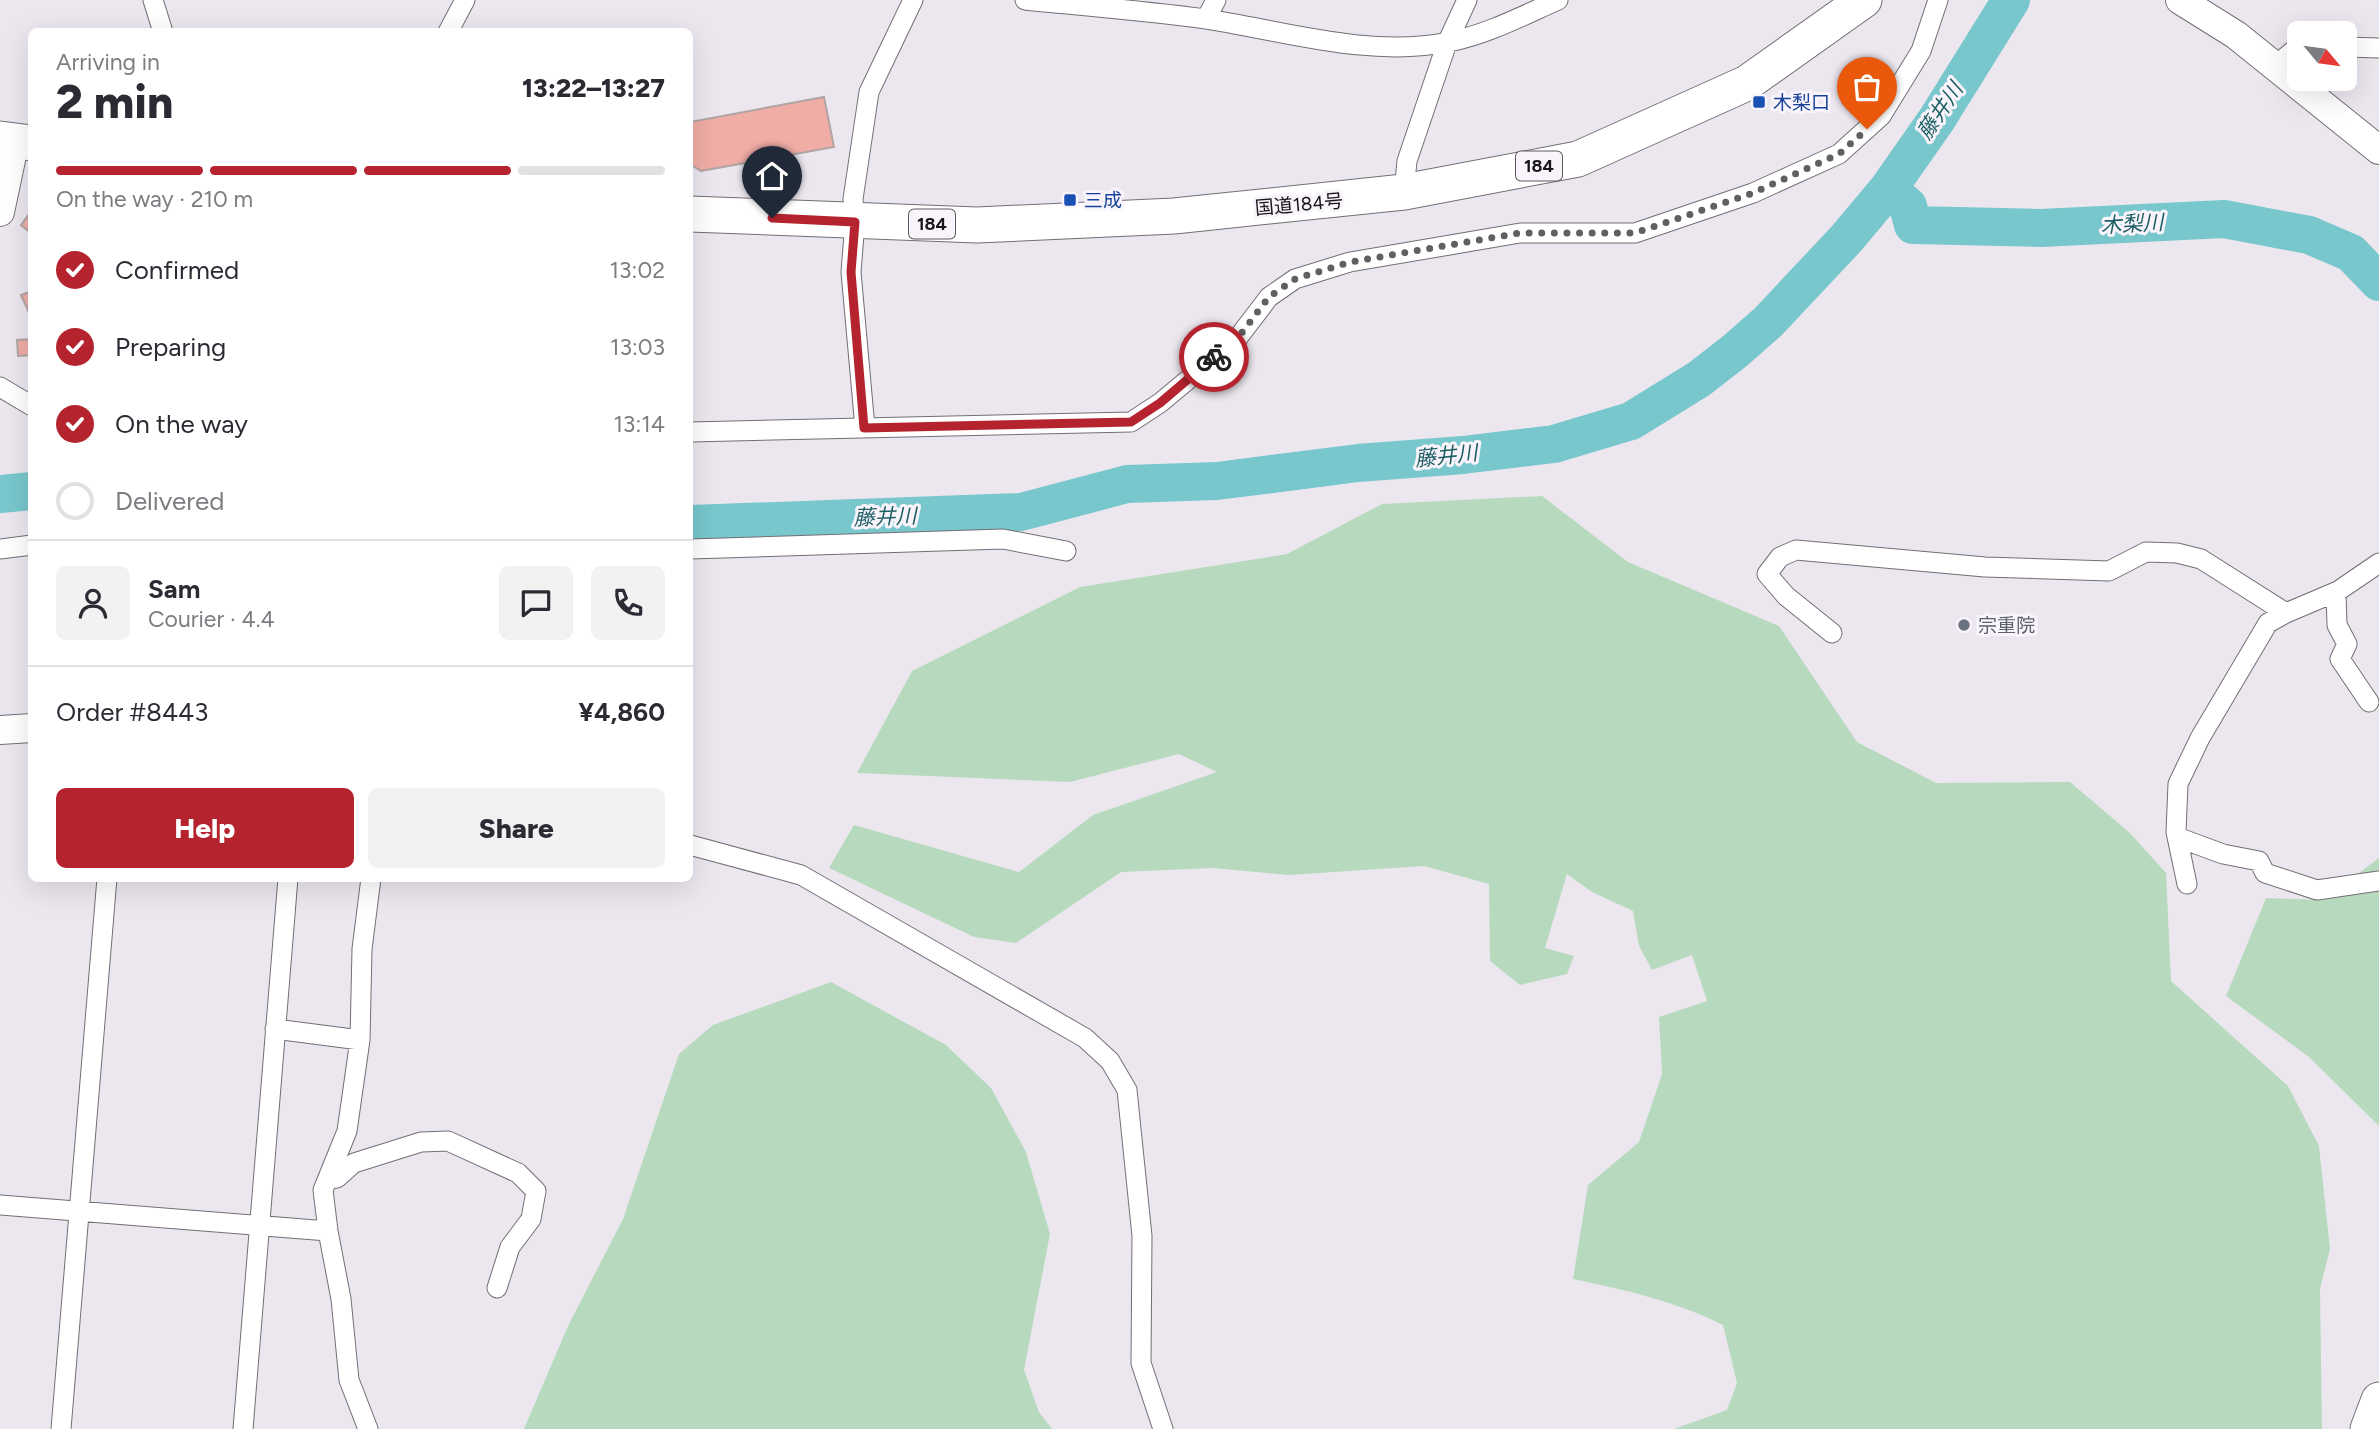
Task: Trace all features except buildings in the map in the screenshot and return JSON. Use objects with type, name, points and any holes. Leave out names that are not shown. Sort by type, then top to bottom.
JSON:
[{"type":"highway","name":"国道184号","points":[[693,214],[977,225],[1174,216],[1404,192],[1578,159],[1747,83],[1864,0]]},
{"type":"highway","points":[[2368,1429],[2379,1400]]},
{"type":"main road","points":[[2195,4],[2379,150]]},
{"type":"main road","points":[[0,212],[15,141]]},
{"type":"main road","points":[[0,730],[28,728]]},
{"type":"street","points":[[153,0],[162,28]]},
{"type":"street","points":[[450,28],[465,0]]},
{"type":"street","points":[[864,428],[851,272],[855,222],[853,200],[869,92],[913,0]]},
{"type":"street","points":[[1025,0],[1206,19],[1295,36],[1389,47],[1447,43],[1484,33],[1558,0]]},
{"type":"street","points":[[1206,19],[1216,0]]},
{"type":"street","points":[[1404,192],[1407,161],[1447,43],[1467,0]]},
{"type":"street","points":[[693,432],[1131,422],[1160,403],[1237,339],[1269,297],[1295,279],[1350,262],[1520,233],[1635,233],[1753,193],[1839,154],[1881,116],[1921,51],[1938,0]]},
{"type":"street","points":[[2357,47],[2379,48]]},
{"type":"street","points":[[2275,66],[2287,56]]},
{"type":"street","points":[[6,390],[28,387]]},
{"type":"street","points":[[6,390],[28,404]]},
{"type":"street","points":[[693,549],[1003,538],[1066,551]]},
{"type":"street","points":[[0,549],[28,546]]},
{"type":"street","points":[[1832,633],[1786,596],[1767,574],[1780,557],[1796,550],[1985,567],[2109,571],[2146,552],[2177,553],[2201,559],[2286,613]]},
{"type":"street","points":[[2187,884],[2177,837],[2178,784],[2200,738],[2269,623],[2336,592],[2379,563]]},
{"type":"street","points":[[2336,592],[2337,625],[2347,643],[2340,660],[2369,702]]},
{"type":"street","points":[[2177,837],[2223,854],[2259,861],[2265,873],[2317,890],[2379,881]]},
{"type":"street","points":[[693,846],[801,875],[1084,1038],[1110,1061],[1127,1090],[1142,1236],[1141,1363],[1163,1429]]},
{"type":"street","points":[[61,1429],[107,882]]},
{"type":"street","points":[[243,1429],[288,882]]},
{"type":"street","points":[[368,1429],[349,1380],[341,1299],[323,1190],[347,1131],[360,1040],[362,949],[370,882]]},
{"type":"street","points":[[275,1029],[360,1040]]},
{"type":"street","points":[[328,1179],[337,1178],[354,1163],[421,1142],[448,1141],[518,1173],[536,1191],[531,1219],[510,1247],[498,1288]]},
{"type":"street","points":[[0,1205],[328,1231]]},
{"type":"green space","points":[[1542,496],[1628,562],[1779,626],[1857,742],[1936,783],[2070,782],[2129,832],[2166,873],[2171,981],[2288,1086],[2319,1146],[2330,1249],[2320,1289],[2322,1429],[1674,1429],[1727,1410],[1737,1383],[1723,1325],[1668,1303],[1573,1279],[1588,1185],[1639,1142],[1662,1074],[1659,1017],[1707,1001],[1692,955],[1652,970],[1639,946],[1633,911],[1592,892],[1567,874],[1545,948],[1574,956],[1567,974],[1520,985],[1490,961],[1489,884],[1424,866],[1289,875],[1213,868],[1121,872],[1016,943],[974,937],[829,868],[854,825],[1019,872],[1093,815],[1217,772],[1179,754],[1070,782],[857,773],[912,671],[1080,587],[1287,554],[1382,504]]},
{"type":"green space","points":[[2379,858],[2379,1126],[2309,1057],[2226,996],[2266,898],[2323,900]]},
{"type":"green space","points":[[831,982],[946,1045],[991,1088],[1026,1152],[1050,1234],[1024,1370],[1039,1412],[1052,1429],[524,1429],[568,1326],[623,1219],[679,1054],[713,1025]]},
{"type":"waterway","name":"藤井川","points":[[693,524],[1021,512],[1127,484],[1217,481],[1358,463],[1463,455],[1554,444],[1631,421],[1699,379],[1735,351],[1768,322],[1846,239],[1888,189],[1937,119],[2011,0]]},
{"type":"waterway","name":"木梨川","points":[[1888,189],[1908,206],[1913,225],[2041,228],[2224,219],[2309,235],[2351,253],[2379,282]]},
{"type":"waterway","name":"藤井川","points":[[0,494],[28,491]]},
{"type":"way so far","points":[[1214,357],[1237,339],[1269,297],[1295,279],[1350,262],[1520,233],[1635,233],[1753,193],[1839,154],[1867,129]]},
{"type":"place","name":"木梨口","points":[[1759,102]]},
{"type":"place","name":"三成","points":[[1070,200]]},
{"type":"place","name":"宗重院","points":[[1964,625]]},
{"type":"route","points":[[772,218],[855,222],[851,272],[864,428],[1131,422],[1160,403],[1214,357]]}]
